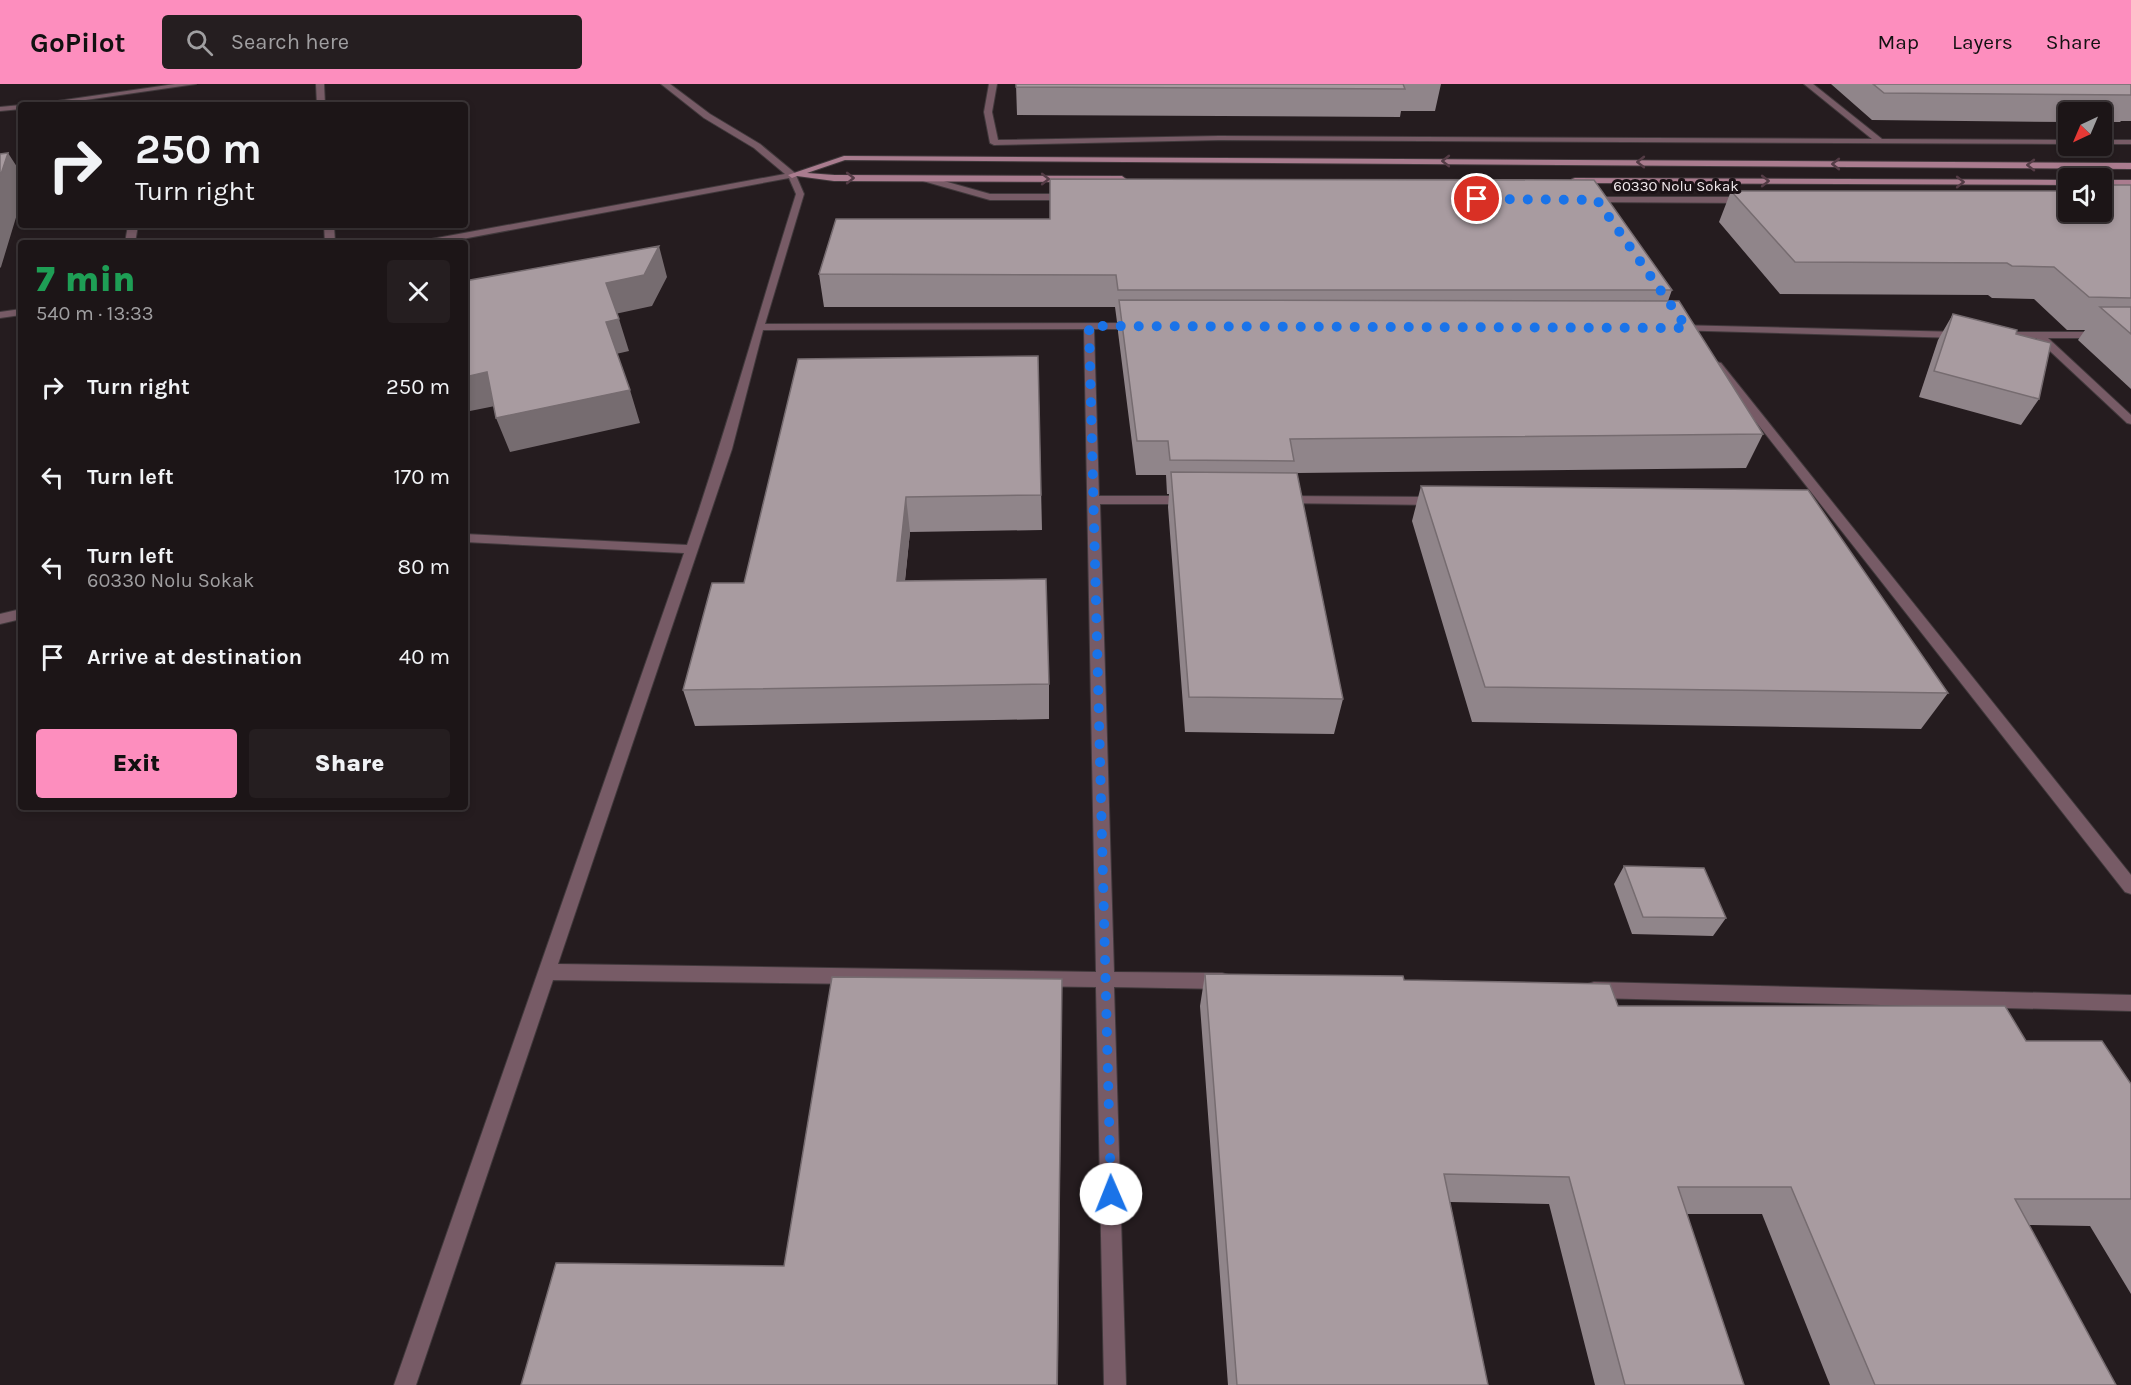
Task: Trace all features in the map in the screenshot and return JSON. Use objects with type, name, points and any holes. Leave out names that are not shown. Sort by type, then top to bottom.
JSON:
[{"type":"street","points":[[65,102],[158,93],[192,84]]},
{"type":"street","points":[[320,84],[321,102]]},
{"type":"street","points":[[405,1385],[726,449],[759,327],[800,194],[792,175],[757,146],[707,116],[665,84]]},
{"type":"street","points":[[993,84],[988,112],[994,143],[1219,138],[2058,142]]},
{"type":"street","points":[[1808,84],[1880,141]]},
{"type":"street","points":[[0,110],[18,107]]},
{"type":"street","points":[[2112,142],[2131,142]]},
{"type":"street","points":[[442,240],[792,175],[844,158],[2131,166]]},
{"type":"street","points":[[792,175],[834,178],[1128,179]]},
{"type":"street","points":[[926,178],[990,197],[1084,197]]},
{"type":"street","points":[[1567,181],[2058,183]]},
{"type":"street","points":[[1591,181],[1600,205]]},
{"type":"street","points":[[2112,183],[2131,183]]},
{"type":"street","name":"60330 Nolu Sokak","points":[[1573,200],[1600,205],[1762,200]]},
{"type":"street","points":[[0,315],[18,312]]},
{"type":"street","points":[[1684,323],[1823,506],[2131,887]]},
{"type":"street","points":[[1663,328],[1684,323],[1970,335]]},
{"type":"street","points":[[1089,326],[1115,1385]]},
{"type":"street","points":[[759,327],[1149,326]]},
{"type":"street","points":[[1993,335],[2131,335]]},
{"type":"street","points":[[2039,335],[2131,421]]},
{"type":"street","points":[[1094,500],[1199,500]]},
{"type":"street","points":[[1270,500],[1448,501]]},
{"type":"street","points":[[468,538],[692,549]]},
{"type":"street","points":[[0,619],[18,615]]},
{"type":"street","points":[[547,972],[1237,982]]},
{"type":"street","points":[[1571,990],[2131,1003]]},
{"type":"building","points":[[1016,84],[1403,84],[1405,89],[1016,87]]},
{"type":"building","points":[[1873,84],[2131,84],[2131,95],[1884,93]]},
{"type":"building","points":[[8,153],[0,177],[0,154]]},
{"type":"building","points":[[1050,179],[1594,180],[1672,290],[1118,290],[1116,275],[819,274],[836,219],[1050,219]]},
{"type":"building","points":[[2112,185],[2131,185],[2131,298],[2089,297],[2054,267],[2012,266],[2007,263],[1795,262],[1731,191],[2058,191],[2058,222],[2112,222]]},
{"type":"building","points":[[659,246],[644,275],[606,283],[619,319],[606,322],[630,390],[496,418],[487,372],[468,376],[468,280]]},
{"type":"building","points":[[1119,300],[1679,301],[1763,434],[1290,439],[1294,461],[1170,460],[1168,441],[1137,441]]},
{"type":"building","points":[[2100,307],[2131,307],[2131,334]]},
{"type":"building","points":[[1953,314],[2017,330],[2016,334],[2051,343],[2039,399],[1934,371]]},
{"type":"building","points":[[1038,356],[1041,495],[906,497],[897,581],[1046,579],[1049,684],[683,690],[712,583],[744,583],[798,359]]},
{"type":"building","points":[[1171,472],[1297,473],[1343,699],[1189,697]]},
{"type":"building","points":[[1421,486],[1808,490],[1948,693],[1485,687]]},
{"type":"building","points":[[1624,866],[1704,868],[1726,918],[1643,917]]},
{"type":"building","points":[[1205,974],[1403,976],[1404,980],[1610,984],[1618,1006],[2005,1006],[2026,1041],[2102,1041],[2131,1084],[2131,1199],[2015,1199],[2116,1385],[1875,1385],[1791,1187],[1678,1187],[1744,1385],[1625,1385],[1569,1177],[1444,1174],[1488,1385],[1237,1385]]},
{"type":"building","points":[[832,977],[1062,979],[1057,1385],[521,1385],[556,1263],[784,1266]]},
{"type":"route","points":[[1111,1194],[1089,326],[1687,328],[1597,200],[1477,199]]}]
